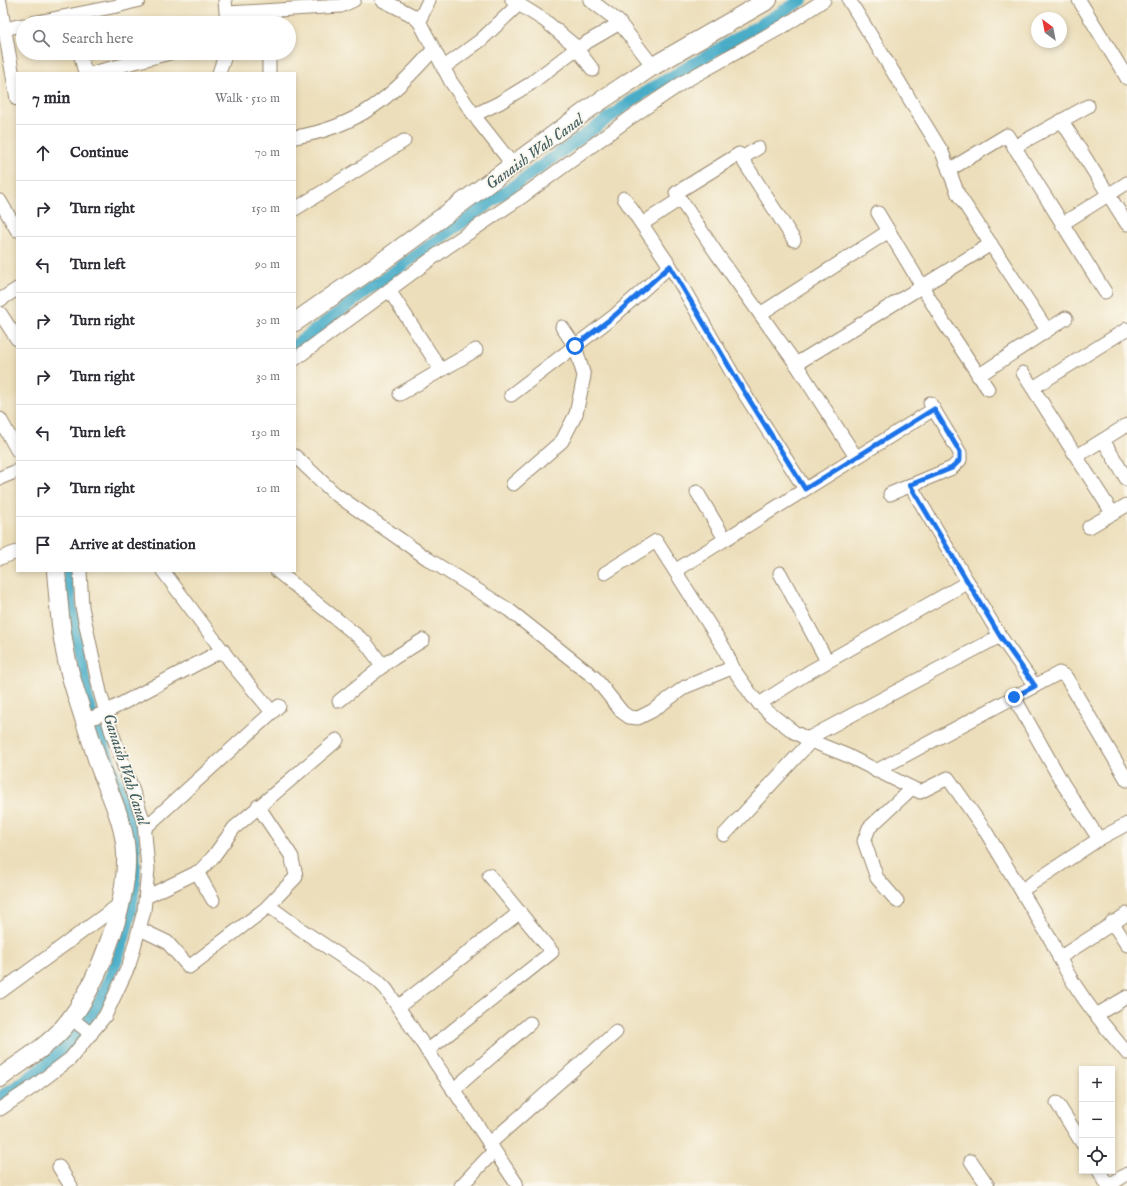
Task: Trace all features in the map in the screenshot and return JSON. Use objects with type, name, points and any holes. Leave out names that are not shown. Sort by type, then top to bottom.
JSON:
[{"type":"street","points":[[82,16],[139,0]]},
{"type":"street","points":[[225,0],[227,16]]},
{"type":"street","points":[[276,16],[341,6],[354,0]]},
{"type":"street","points":[[382,0],[410,14],[419,21],[443,68],[474,115],[513,165]]},
{"type":"street","points":[[419,21],[429,0]]},
{"type":"street","points":[[590,0],[620,23],[653,66]]},
{"type":"street","points":[[297,316],[383,261],[590,108],[653,66],[768,0]]},
{"type":"street","points":[[296,358],[624,122],[685,81],[784,26],[824,0]]},
{"type":"street","points":[[849,0],[942,152],[958,194],[1047,330]]},
{"type":"street","points":[[1079,0],[1127,78]]},
{"type":"street","points":[[443,68],[481,40],[516,2],[544,20],[577,48],[593,70]]},
{"type":"street","points":[[0,3],[16,94]]},
{"type":"street","points":[[474,115],[499,103],[530,84],[577,48],[620,23]]},
{"type":"street","points":[[4,29],[16,26]]},
{"type":"street","points":[[296,137],[359,117],[385,99],[433,50]]},
{"type":"street","points":[[82,60],[85,72]]},
{"type":"street","points":[[96,72],[143,60]]},
{"type":"street","points":[[219,72],[224,60]]},
{"type":"street","points":[[269,60],[269,72]]},
{"type":"street","points":[[1014,147],[1088,106]]},
{"type":"street","points":[[1062,121],[1127,224]]},
{"type":"street","points":[[949,170],[1007,135],[1105,292]]},
{"type":"street","points":[[296,208],[404,141]]},
{"type":"street","points":[[742,158],[758,148]]},
{"type":"street","points":[[794,240],[739,154],[676,193],[796,364],[856,457]]},
{"type":"street","points":[[1062,224],[1127,184]]},
{"type":"street","points":[[624,198],[670,266],[740,385],[805,489]]},
{"type":"street","points":[[642,224],[680,199]]},
{"type":"street","points":[[1,206],[15,225]]},
{"type":"street","points":[[878,213],[922,287],[978,376],[988,389]]},
{"type":"street","points":[[760,314],[888,231]]},
{"type":"street","points":[[796,364],[991,244]]},
{"type":"street","points":[[511,395],[613,317],[670,266]]},
{"type":"street","points":[[0,300],[16,290]]},
{"type":"street","points":[[389,290],[441,370]]},
{"type":"street","points":[[0,313],[16,337]]},
{"type":"street","points":[[978,376],[1066,318]]},
{"type":"street","points":[[513,484],[562,441],[576,414],[584,376],[575,346],[562,327]]},
{"type":"street","points":[[1033,388],[1127,329]]},
{"type":"street","points":[[400,394],[476,350]]},
{"type":"street","points":[[1023,373],[1077,456],[1112,514]]},
{"type":"street","points":[[676,570],[856,457],[931,406],[960,452],[960,460],[952,468],[890,494]]},
{"type":"street","points":[[0,419],[16,448]]},
{"type":"street","points":[[1077,456],[1127,425]]},
{"type":"street","points":[[1103,440],[1127,480]]},
{"type":"street","points":[[296,457],[334,493],[428,560],[509,610],[595,678],[622,712],[629,717],[638,718],[652,711],[685,687],[729,669],[734,670]]},
{"type":"street","points":[[0,478],[16,471]]},
{"type":"street","points":[[910,485],[1000,636],[1035,686]]},
{"type":"street","points":[[697,492],[725,539]]},
{"type":"street","points":[[1089,528],[1127,505]]},
{"type":"street","points":[[605,573],[656,541],[676,570],[724,648],[734,670],[759,704],[789,728],[809,740],[846,755],[920,792],[948,778],[986,832],[1022,890],[1052,942],[1059,958],[1096,1015],[1127,1053]]},
{"type":"street","points":[[0,558],[16,552]]},
{"type":"street","points":[[0,1109],[33,1088],[70,1059],[89,1032],[104,1016],[129,965],[140,929],[146,897],[148,870],[145,828],[137,800],[70,671],[59,613],[56,572]]},
{"type":"street","points":[[0,1078],[46,1044],[74,1020],[95,977],[125,885],[126,853],[95,717],[86,630],[82,607],[80,572]]},
{"type":"street","points":[[145,828],[275,709],[223,650],[164,572]]},
{"type":"street","points":[[278,572],[365,642],[382,666]]},
{"type":"street","points":[[780,573],[827,661]]},
{"type":"street","points":[[759,704],[827,661],[968,582]]},
{"type":"street","points":[[724,835],[809,740],[1000,636]]},
{"type":"street","points":[[339,701],[382,666],[423,640]]},
{"type":"street","points":[[95,717],[223,650]]},
{"type":"street","points":[[876,771],[1059,672],[1066,677],[1127,780]]},
{"type":"street","points":[[1014,697],[1063,784],[1099,839]]},
{"type":"street","points":[[146,897],[196,872],[213,858],[234,828],[337,740]]},
{"type":"street","points":[[897,901],[877,878],[864,841],[869,828],[912,788]]},
{"type":"street","points":[[140,929],[167,942],[189,967],[269,906],[296,877],[296,873],[292,865],[292,857],[258,806]]},
{"type":"street","points":[[1022,890],[1099,839],[1127,824]]},
{"type":"street","points":[[196,872],[213,900]]},
{"type":"street","points":[[427,1051],[552,952],[488,875]]},
{"type":"street","points":[[0,992],[120,904]]},
{"type":"street","points":[[269,906],[306,933],[378,980],[398,1007],[516,1184]]},
{"type":"street","points":[[398,1007],[520,912]]},
{"type":"street","points":[[1059,958],[1112,922],[1127,914]]},
{"type":"street","points":[[1112,922],[1127,945]]},
{"type":"street","points":[[1096,1015],[1127,997]]},
{"type":"street","points":[[74,1020],[89,1032]]},
{"type":"street","points":[[453,1090],[530,1023]]},
{"type":"street","points":[[461,1186],[491,1148],[616,1032]]},
{"type":"street","points":[[1057,1103],[1079,1138]]},
{"type":"street","points":[[970,1160],[988,1186]]},
{"type":"street","points":[[59,1167],[71,1186]]},
{"type":"street","points":[[1101,1174],[1108,1186],[1127,1174]]},
{"type":"waterway","name":"Ganaish Wah Canal","points":[[296,344],[375,285],[642,94],[802,0]]},
{"type":"waterway","name":"Ganaish Wah Canal","points":[[0,1097],[42,1068],[66,1045],[88,1020],[103,995],[118,956],[129,919],[132,901],[135,863],[132,823],[89,705],[71,607],[67,572]]},
{"type":"route","points":[[575,346],[613,317],[670,266],[740,385],[805,489],[934,409],[960,452],[960,460],[952,468],[910,485],[1000,636],[1035,686],[1014,697]]}]
